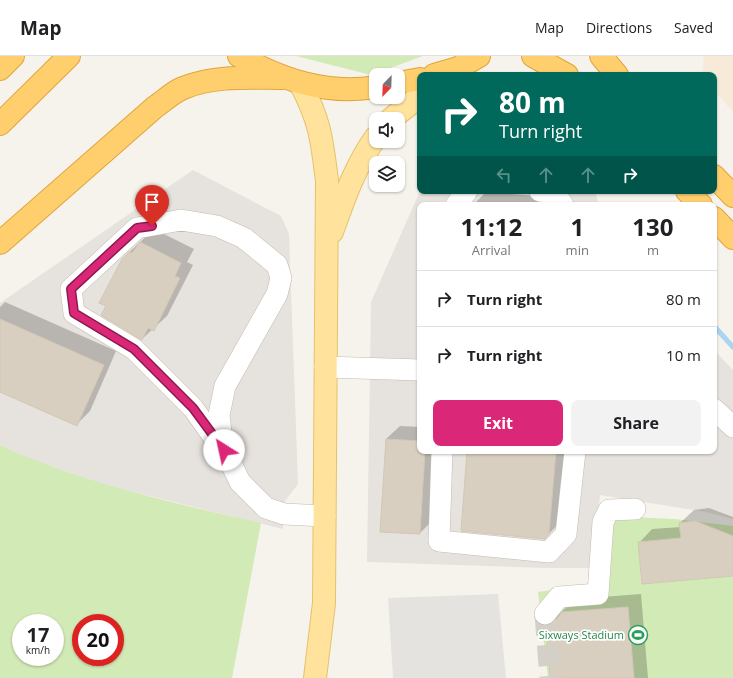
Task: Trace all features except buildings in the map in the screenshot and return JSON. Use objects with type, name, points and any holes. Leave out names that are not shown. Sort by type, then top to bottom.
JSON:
[{"type":"highway","points":[[0,69],[13,56]]},
{"type":"highway","points":[[0,124],[69,56]]},
{"type":"highway","points":[[239,56],[291,80]]},
{"type":"highway","points":[[454,72],[479,56]]},
{"type":"highway","points":[[533,56],[562,72]]},
{"type":"highway","points":[[601,56],[614,72]]},
{"type":"highway","points":[[0,243],[155,107],[182,88],[203,81],[224,78],[291,80],[344,89],[369,87]]},
{"type":"highway","points":[[405,82],[417,80]]},
{"type":"highway","points":[[717,179],[733,196]]},
{"type":"highway","points":[[690,194],[698,202]]},
{"type":"highway","points":[[717,221],[733,238]]},
{"type":"main road","points":[[291,80],[313,107],[321,133],[327,181],[324,603],[315,678]]},
{"type":"main road","points":[[400,112],[417,98]]},
{"type":"main road","points":[[327,246],[348,190],[365,152],[369,147]]},
{"type":"lane","points":[[458,202],[465,194]]},
{"type":"lane","points":[[224,450],[219,415],[225,386],[277,294],[281,278],[278,265],[244,238],[217,226],[181,220],[137,228],[71,289],[74,313],[134,349],[193,408],[224,450],[240,482],[266,508],[284,514],[325,516]]},
{"type":"lane","points":[[325,367],[417,370]]},
{"type":"lane","points":[[717,413],[733,427]]},
{"type":"lane","points":[[442,454],[439,541],[549,552],[566,534],[575,454]]},
{"type":"lane","points":[[545,614],[560,597],[598,594],[604,522],[609,510],[635,509]]},
{"type":"shaded area","points":[[704,56],[733,56],[733,112],[717,93],[717,72],[702,72]]},
{"type":"shaded area","points":[[193,170],[281,216],[289,234],[298,484],[285,501],[283,529],[101,484],[34,460],[0,445],[0,303]]},
{"type":"shaded area","points":[[419,194],[596,194],[598,202],[417,202],[417,454],[717,454],[717,353],[733,370],[733,519],[706,512],[600,495],[592,568],[546,568],[367,562],[371,302]]},
{"type":"shaded area","points":[[498,594],[506,678],[393,678],[388,598]]},
{"type":"green space","points":[[296,56],[423,56],[390,68],[369,68],[369,74]]},
{"type":"green space","points":[[0,445],[64,471],[128,491],[261,523],[232,678],[0,678]]},
{"type":"green space","name":"Sixways Stadium","points":[[611,516],[675,519],[733,526],[733,678],[548,678],[538,592],[609,582]]},
{"type":"waterway","points":[[717,329],[733,347]]},
{"type":"tunnel","points":[[545,614],[550,678]]},
{"type":"place","name":"Sixways Stadium","points":[[638,635]]},
{"type":"route","points":[[152,226],[137,228],[71,289],[74,313],[134,349],[193,408],[224,450]]}]
